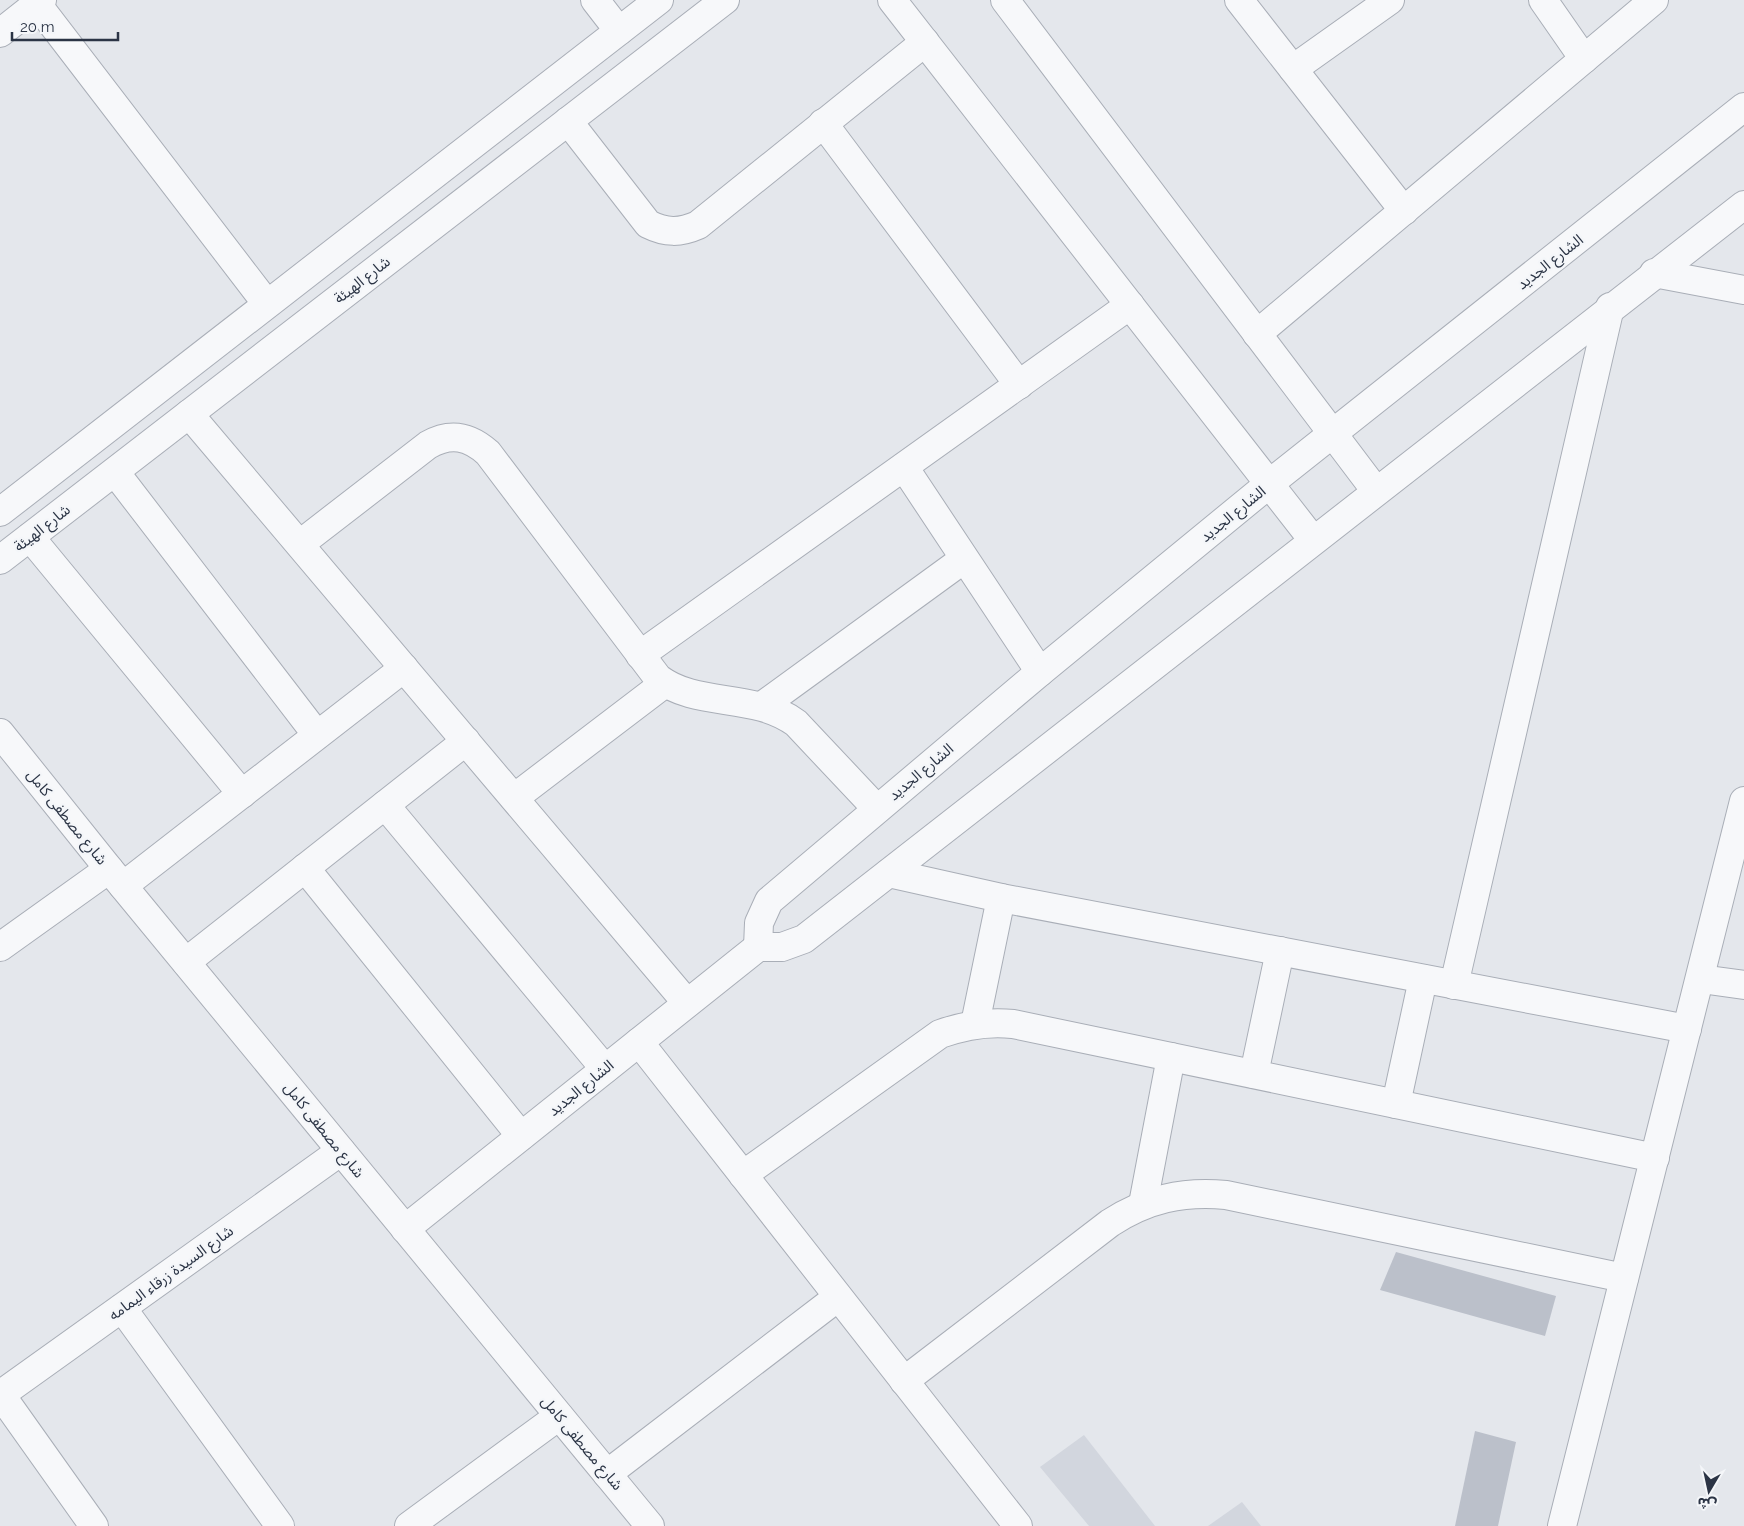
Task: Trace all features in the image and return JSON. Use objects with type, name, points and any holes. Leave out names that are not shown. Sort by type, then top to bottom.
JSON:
[{"type":"street","points":[[595,0],[619,31]]},
{"type":"street","points":[[0,512],[659,0]]},
{"type":"street","name":"شارع الهيئة","points":[[0,560],[724,0]]},
{"type":"street","points":[[892,0],[1313,540]]},
{"type":"street","points":[[1005,0],[1376,491]]},
{"type":"street","points":[[1239,0],[1404,211]]},
{"type":"street","points":[[1293,69],[1390,0]]},
{"type":"street","points":[[1543,0],[1584,59]]},
{"type":"street","points":[[1257,334],[1654,0]]},
{"type":"street","points":[[0,33],[40,2],[267,304]]},
{"type":"street","points":[[568,122],[639,215],[654,227],[673,232],[686,230],[698,224],[924,42]]},
{"type":"street","name":"الشارع الجديد","points":[[405,1229],[758,947],[759,923],[769,901],[1040,672],[1270,484],[1744,108]]},
{"type":"street","points":[[823,123],[1019,385]]},
{"type":"street","points":[[758,947],[782,947],[804,939],[1610,307],[1744,205]]},
{"type":"street","points":[[1654,273],[1744,290]]},
{"type":"street","points":[[640,655],[1130,305]]},
{"type":"street","points":[[1454,985],[1610,307]]},
{"type":"street","points":[[189,414],[687,1003]]},
{"type":"street","points":[[300,544],[428,444],[440,438],[453,436],[466,438],[478,444],[488,454],[652,672],[665,683],[689,692],[762,706],[780,713],[796,723],[877,809]]},
{"type":"street","points":[[904,467],[1040,672]]},
{"type":"street","points":[[114,472],[317,735]]},
{"type":"street","points":[[30,537],[242,794]]},
{"type":"street","points":[[762,706],[964,558]]},
{"type":"street","points":[[0,947],[116,877],[242,794],[404,668]]},
{"type":"street","points":[[514,798],[665,683]]},
{"type":"street","name":"شارع مصطفى كامل","points":[[0,733],[341,1152],[650,1526]]},
{"type":"street","points":[[186,962],[466,741]]},
{"type":"street","points":[[1562,1526],[1744,801]]},
{"type":"street","points":[[385,805],[605,1069]]},
{"type":"street","points":[[305,868],[521,1136]]},
{"type":"street","points":[[889,873],[1001,898],[1688,1029]]},
{"type":"street","points":[[975,1024],[1001,898]]},
{"type":"street","points":[[1254,1074],[1280,951]]},
{"type":"street","points":[[1396,1104],[1422,979]]},
{"type":"street","points":[[1700,979],[1744,985]]},
{"type":"street","points":[[743,1175],[924,1044],[940,1034],[975,1024],[1013,1024],[1655,1158]]},
{"type":"street","points":[[639,1042],[1016,1525]]},
{"type":"street","points":[[1143,1204],[1171,1057]]},
{"type":"street","name":"شارع السيدة زرقاء اليمامه","points":[[0,1395],[341,1152]]},
{"type":"street","points":[[904,1381],[1110,1223],[1143,1204],[1163,1197],[1184,1194],[1226,1195],[1624,1278]]},
{"type":"street","points":[[607,1474],[838,1296]]},
{"type":"street","points":[[122,1308],[280,1526]]},
{"type":"street","points":[[0,1395],[94,1526]]},
{"type":"street","points":[[409,1526],[559,1416]]},
{"type":"shaded area","points":[[1084,1435],[1155,1526],[1089,1526],[1040,1467]]},
{"type":"shaded area","points":[[1242,1502],[1261,1526],[1208,1526]]},
{"type":"building","points":[[1396,1252],[1556,1296],[1545,1336],[1380,1290]]},
{"type":"building","points":[[1475,1431],[1516,1442],[1498,1526],[1455,1526]]}]
